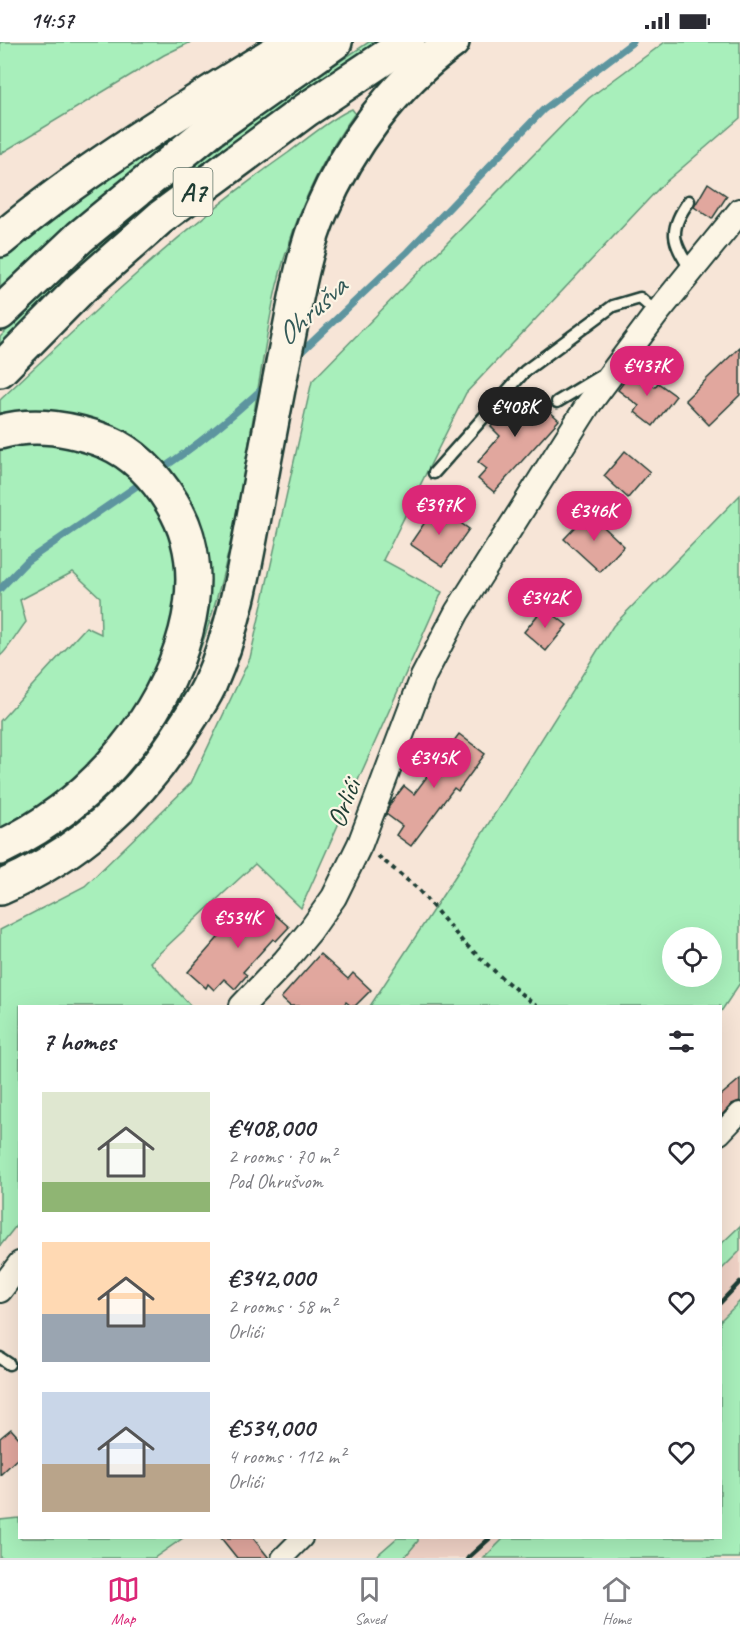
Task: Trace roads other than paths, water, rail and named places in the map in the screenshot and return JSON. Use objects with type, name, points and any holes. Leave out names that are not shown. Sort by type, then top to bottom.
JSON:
[{"type":"highway","points":[[0,240],[28,216],[95,168],[292,42]]},
{"type":"highway","name":"A7","points":[[0,313],[80,237],[210,130],[336,42]]},
{"type":"highway","name":"A7","points":[[0,370],[82,287],[160,218],[306,110],[408,42]]},
{"type":"highway","points":[[0,888],[65,854],[105,824],[141,789],[172,748],[208,687],[232,619],[246,561],[271,422],[307,254],[325,202],[365,131],[415,73],[452,42]]},
{"type":"highway","points":[[0,848],[25,836],[67,807],[104,773],[146,720],[172,671],[185,634],[189,612],[192,563],[187,538],[178,513],[165,492],[135,459],[117,446],[70,430],[48,428],[3,432]]},
{"type":"street","name":"Orlići","points":[[243,1005],[310,931],[334,897],[360,844],[423,677],[441,640],[503,539],[588,405],[739,210]]},
{"type":"street","points":[[722,1132],[740,1113]]},
{"type":"street","points":[[0,1290],[18,1267]]},
{"type":"street","points":[[282,1558],[301,1539]]},
{"type":"lane","points":[[689,201],[676,218],[674,231],[682,257],[691,270]]},
{"type":"lane","points":[[434,473],[525,371],[613,306],[640,298],[657,313]]},
{"type":"lane","points":[[557,402],[615,368]]},
{"type":"waterway","name":"Ohrušva","points":[[296,357],[407,252],[543,110],[633,42]]},
{"type":"waterway","name":"Ohrušva","points":[[160,470],[215,430],[266,385]]},
{"type":"waterway","name":"Ohrušva","points":[[0,589],[27,561],[144,481]]},
{"type":"railway","points":[[722,1301],[740,1282]]},
{"type":"railway","points":[[468,1558],[489,1539]]}]
